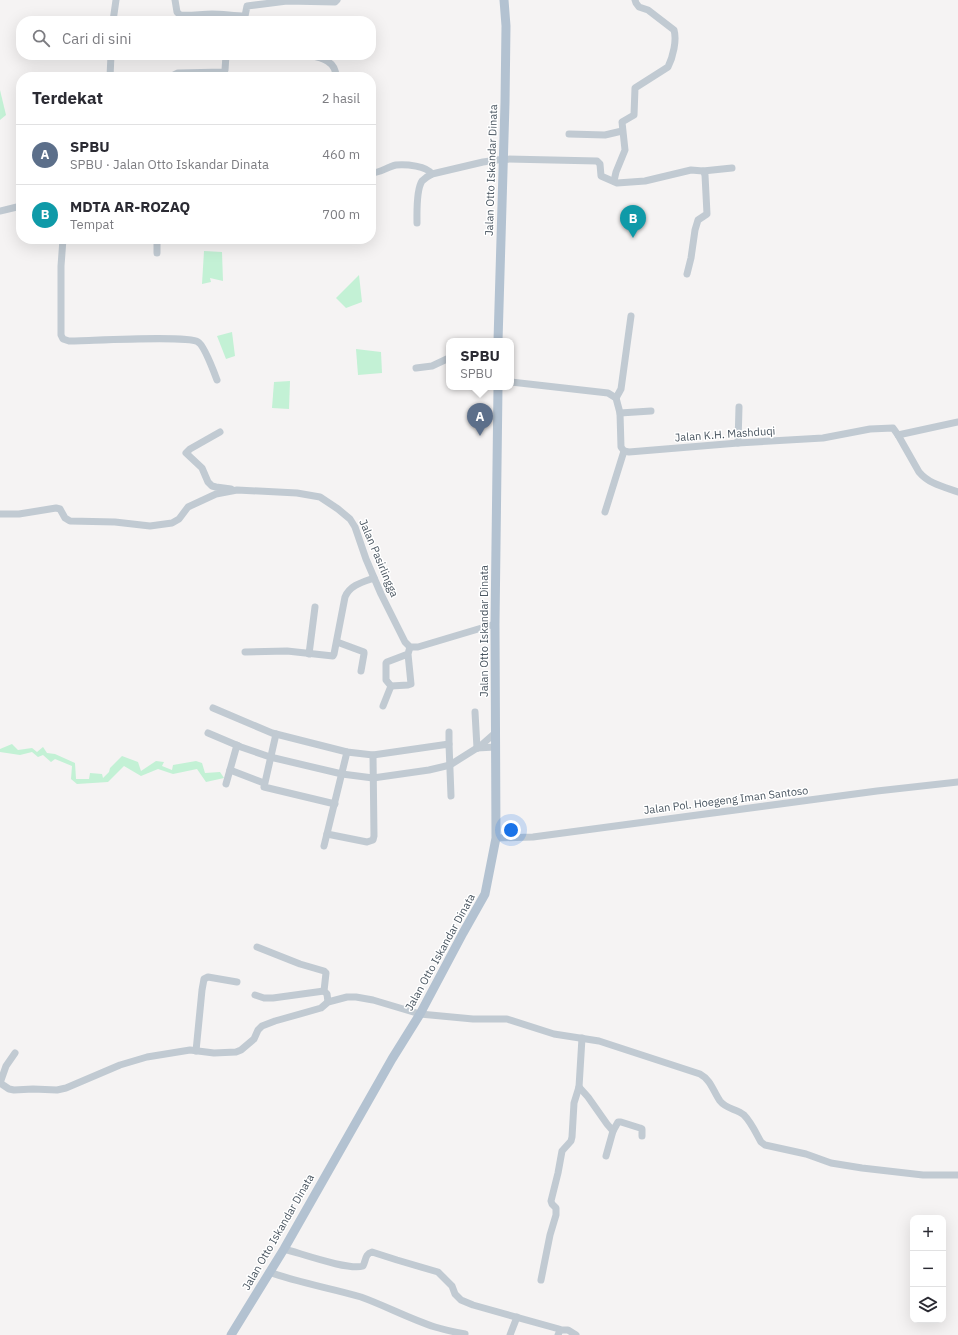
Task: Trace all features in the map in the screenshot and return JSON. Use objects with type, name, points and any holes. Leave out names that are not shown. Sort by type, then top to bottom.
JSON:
[{"type":"main road","name":"Jalan Otto Iskandar Dinata","points":[[498,338],[504,159],[506,26],[504,0]]},
{"type":"main road","name":"Jalan Otto Iskandar Dinata","points":[[232,1335],[284,1249],[392,1059],[420,1014],[463,933],[486,894],[496,838],[495,624],[498,390]]},
{"type":"street","points":[[114,16],[116,0]]},
{"type":"street","points":[[175,0],[177,12],[180,15],[190,16],[213,14],[232,16]]},
{"type":"street","points":[[245,16],[247,3],[288,1],[335,2],[337,0]]},
{"type":"street","points":[[614,181],[625,150],[622,122],[634,115],[635,87],[668,67],[675,38],[674,30],[648,10],[639,6],[636,3],[636,0]]},
{"type":"street","points":[[110,72],[111,60]]},
{"type":"street","points":[[224,72],[226,60]]},
{"type":"street","points":[[326,60],[334,68],[335,72]]},
{"type":"street","points":[[569,134],[604,134],[622,131]]},
{"type":"street","points":[[417,223],[421,183],[425,178],[432,174],[483,162],[504,159],[598,162],[600,164],[601,176],[617,183],[645,181],[691,170],[703,171],[732,168]]},
{"type":"street","points":[[376,173],[396,165],[417,166],[428,169],[432,174]]},
{"type":"street","points":[[687,274],[698,220],[707,214],[706,180],[703,171]]},
{"type":"street","points":[[0,211],[16,207]]},
{"type":"street","points":[[63,244],[61,266],[61,335],[63,339],[69,341],[195,340],[201,344],[217,380]]},
{"type":"street","points":[[157,244],[157,253]]},
{"type":"street","points":[[616,398],[621,389],[631,316]]},
{"type":"street","points":[[416,368],[432,366],[446,359]]},
{"type":"street","points":[[514,382],[608,393],[616,398],[620,413],[621,447],[624,451],[605,512]]},
{"type":"street","points":[[738,443],[739,407]]},
{"type":"street","points":[[620,413],[651,411]]},
{"type":"street","points":[[958,422],[898,435],[922,476],[935,484],[958,492]]},
{"type":"street","name":"Jalan K.H. Mashduqi","points":[[624,451],[629,452],[823,438],[884,428],[893,428],[898,435]]},
{"type":"street","points":[[220,432],[190,449],[186,453],[202,468],[208,482],[212,486],[237,490]]},
{"type":"street","name":"Jalan Pasirlingga","points":[[0,514],[19,514],[56,508],[60,509],[65,518],[70,521],[115,522],[150,526],[172,523],[179,518],[188,507],[216,494],[237,490],[297,492],[320,497],[329,502],[350,519],[355,527],[366,559],[381,594],[409,650]]},
{"type":"street","points":[[245,652],[287,652],[333,656],[345,597],[348,591],[351,587],[374,578]]},
{"type":"street","points":[[309,654],[315,607]]},
{"type":"street","points":[[391,686],[386,680],[387,662],[409,650],[495,624]]},
{"type":"street","points":[[337,642],[364,652],[361,671]]},
{"type":"street","points":[[391,686],[408,686],[411,684],[409,650]]},
{"type":"street","points":[[383,706],[391,686]]},
{"type":"street","points":[[213,708],[276,734],[347,752],[373,755],[449,744]]},
{"type":"street","points":[[476,712],[478,748]]},
{"type":"street","points":[[449,732],[451,796]]},
{"type":"street","points":[[208,733],[270,757],[355,777],[373,778],[429,770],[450,765],[478,748],[495,732]]},
{"type":"street","points":[[276,734],[264,783],[265,788],[335,804]]},
{"type":"street","points":[[226,784],[237,745]]},
{"type":"street","points":[[478,748],[495,747]]},
{"type":"street","points":[[324,846],[347,752]]},
{"type":"street","points":[[327,834],[367,842],[373,840],[373,755]]},
{"type":"street","points":[[230,770],[264,783]]},
{"type":"street","name":"Jalan Pol. Hoegeng Iman Santoso","points":[[496,838],[533,837],[877,791],[958,782]]},
{"type":"street","points":[[257,947],[300,964],[324,971],[326,976],[324,990],[327,994],[328,1002]]},
{"type":"street","points":[[196,1051],[204,979],[208,977],[237,982]]},
{"type":"street","points":[[255,995],[264,998],[273,998],[324,990]]},
{"type":"street","points":[[15,1053],[6,1066],[0,1083],[9,1089],[14,1090],[57,1090],[66,1088],[120,1065],[160,1054],[190,1050],[214,1053],[236,1052],[241,1050],[254,1039],[258,1030],[262,1026],[274,1021],[321,1008],[328,1002],[347,997],[356,997],[373,1000],[420,1014],[473,1019],[507,1019],[554,1034],[599,1041],[700,1074],[705,1077],[709,1080],[721,1102],[725,1106],[744,1115],[761,1142],[765,1145],[806,1154],[831,1163],[854,1167],[923,1175],[958,1175]]},
{"type":"street","points":[[541,1280],[556,1215],[556,1208],[551,1201],[562,1151],[571,1141],[572,1137],[574,1103],[579,1087],[582,1038]]},
{"type":"street","points":[[579,1087],[588,1096],[607,1124],[614,1131]]},
{"type":"street","points":[[606,1156],[618,1122],[642,1129],[642,1136]]},
{"type":"street","points":[[284,1249],[355,1268],[363,1266],[366,1256],[369,1253],[376,1252],[438,1272],[452,1286],[455,1294],[461,1300],[473,1305],[559,1332],[568,1330],[576,1335]]},
{"type":"street","points":[[269,1272],[285,1278],[346,1293],[378,1303],[436,1328],[465,1334]]},
{"type":"street","points":[[510,1335],[517,1318]]},
{"type":"green space","points":[[0,90],[6,115],[0,120]]},
{"type":"green space","points":[[204,251],[222,252],[223,281],[210,278],[211,282],[202,284]]},
{"type":"green space","points":[[359,275],[362,302],[346,308],[336,298]]},
{"type":"green space","points":[[232,332],[235,356],[226,359],[217,336]]},
{"type":"green space","points":[[356,349],[381,352],[382,373],[358,375]]},
{"type":"green space","points":[[290,381],[289,409],[272,408],[274,382]]},
{"type":"green space","points":[[12,744],[18,750],[32,748],[37,752],[43,747],[47,753],[55,754],[75,763],[76,779],[89,779],[90,773],[102,774],[103,778],[109,772],[110,768],[122,756],[138,762],[141,771],[156,761],[164,762],[162,766],[172,770],[173,765],[196,761],[202,763],[205,773],[220,772],[224,778],[206,782],[197,769],[173,774],[158,769],[141,776],[124,766],[108,782],[77,784],[71,779],[72,766],[55,759],[51,762],[43,755],[38,757],[32,752],[20,755],[0,752],[0,749]]},
{"type":"place","name":"MDTA AR-ROZAQ","points":[[633,238]]},
{"type":"place","name":"SPBU","points":[[480,436]]}]
